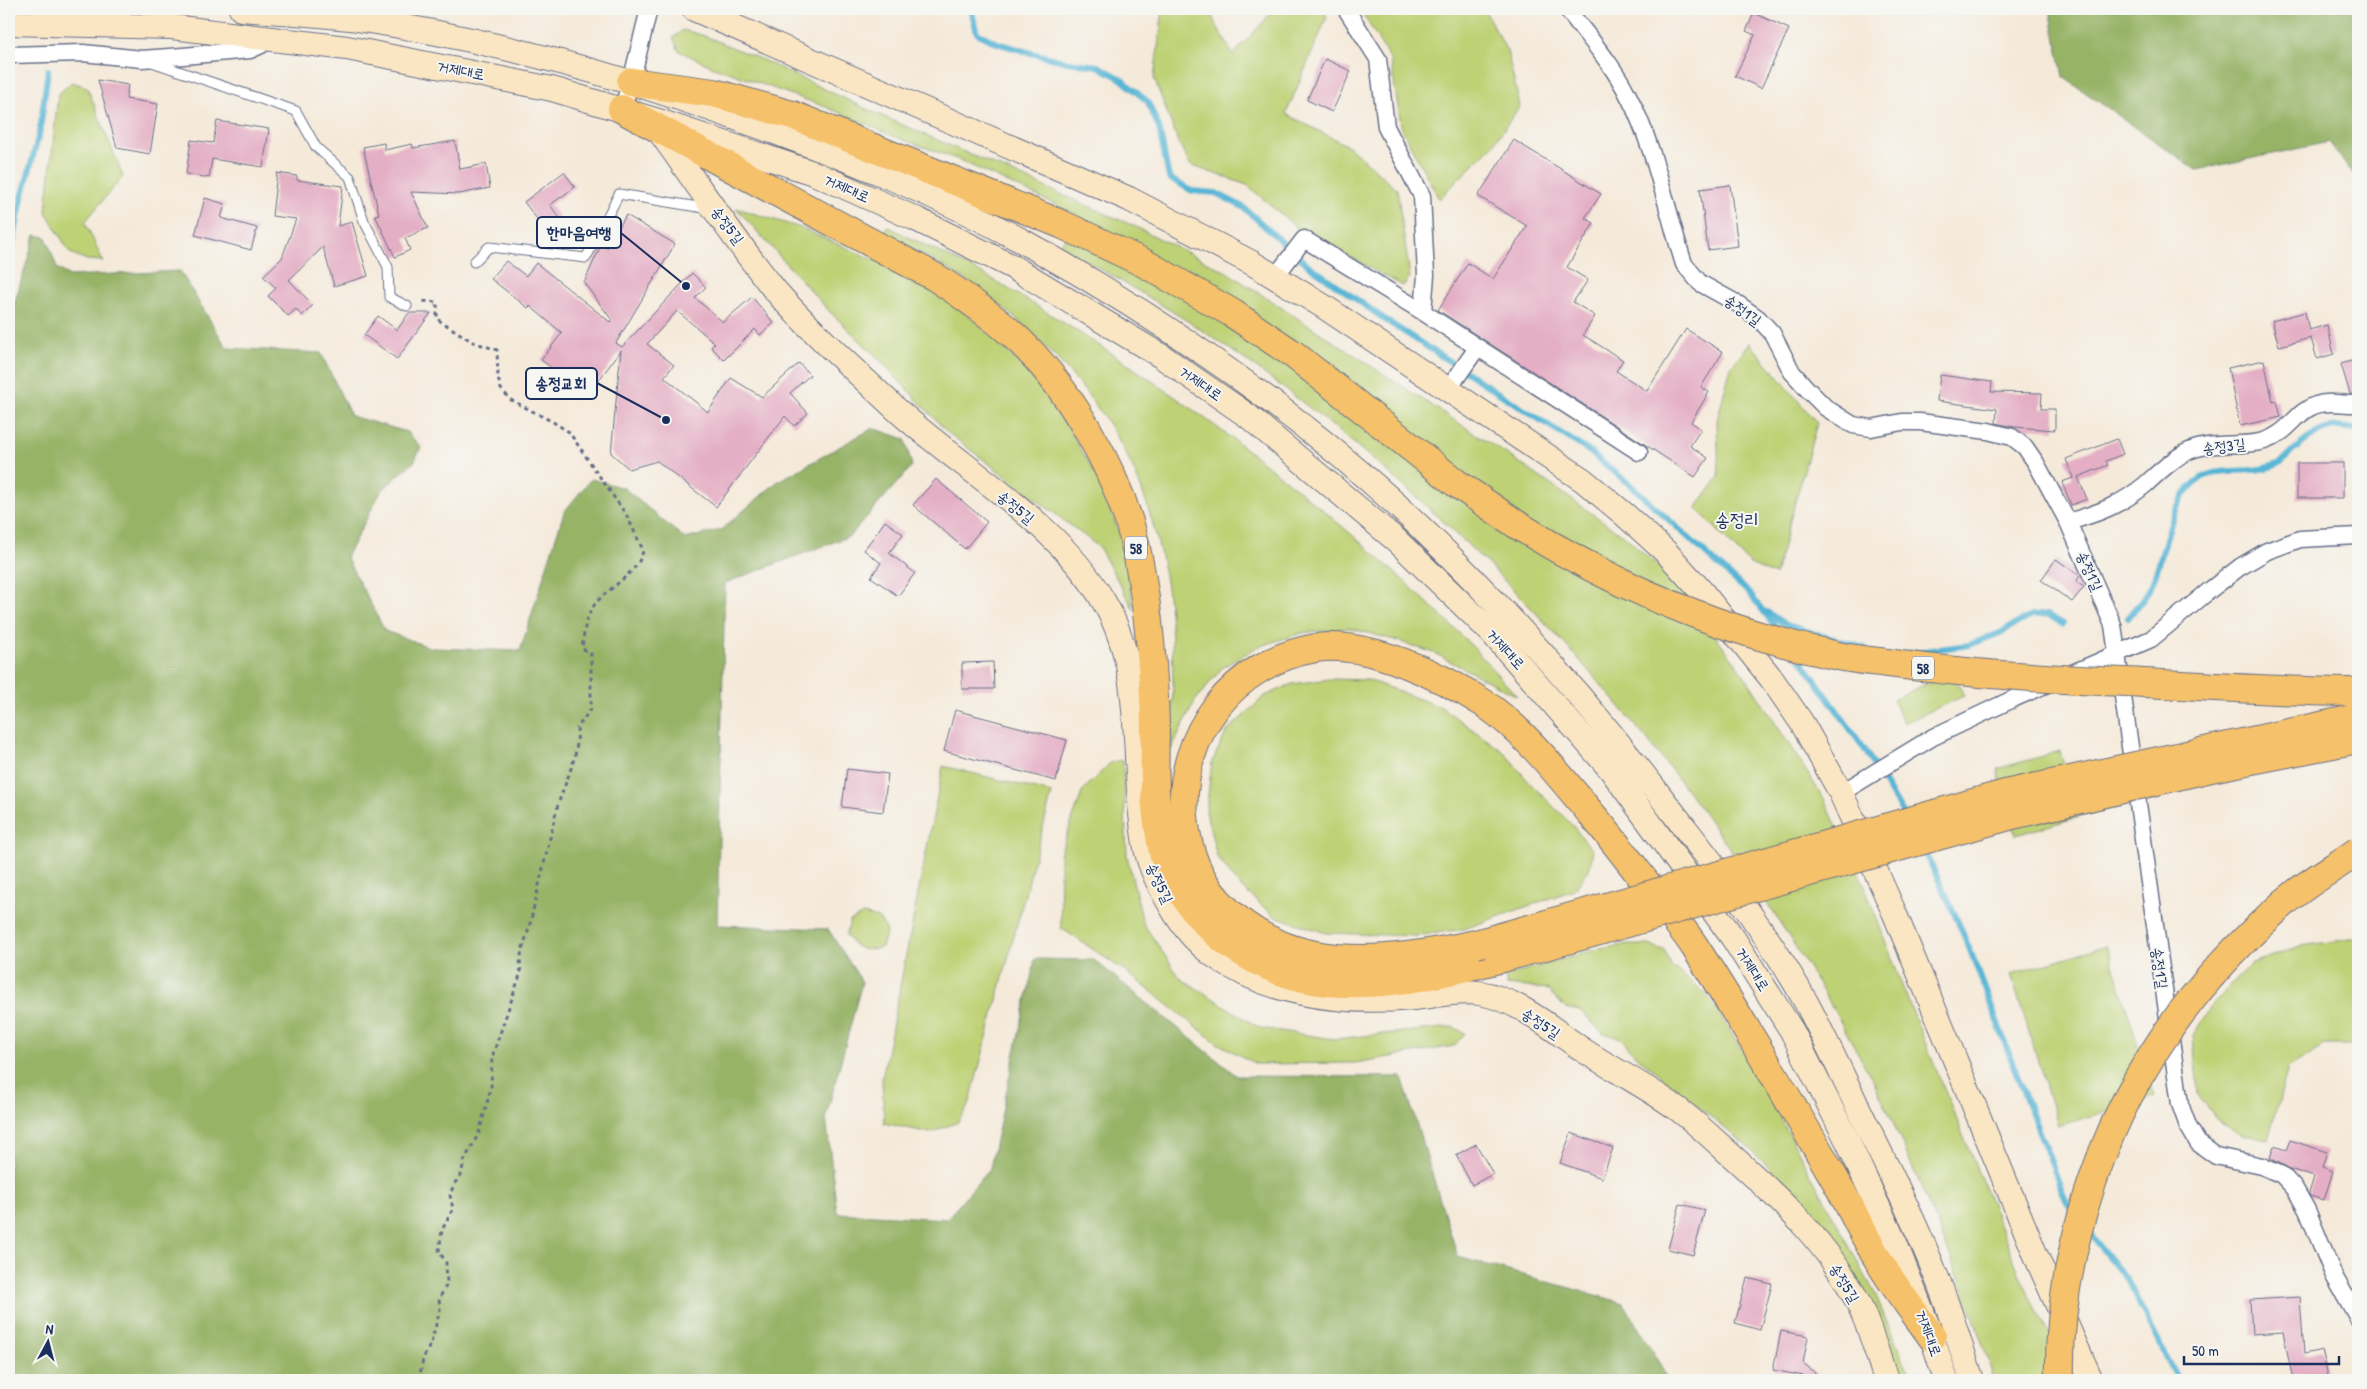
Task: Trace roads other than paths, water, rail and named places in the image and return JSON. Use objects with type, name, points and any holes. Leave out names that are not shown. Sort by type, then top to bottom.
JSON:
[{"type":"highway","name":"58","points":[[631,82],[714,93],[792,115],[1052,220],[1144,263],[1232,313],[1293,354],[1456,484],[1516,524],[1568,557],[1672,607],[1747,632],[1835,656],[1938,670],[2035,678],[2310,692],[2358,692]]},
{"type":"highway","name":"58","points":[[622,110],[935,277],[969,300],[1012,334],[1047,370],[1080,419],[1113,477],[1133,537],[1145,595],[1154,703],[1157,816],[1168,868],[1189,906],[1215,935],[1270,967],[1302,977],[1342,983],[1380,982],[1442,973],[1499,959],[2009,816],[2216,767],[2358,739]]},
{"type":"highway","points":[[1932,1337],[1882,1267],[1831,1172],[1693,944],[1607,833],[1541,754],[1489,707],[1445,680],[1402,662],[1357,651],[1318,648],[1283,658],[1253,672],[1228,692],[1210,715],[1194,742],[1187,773],[1184,803],[1186,833],[1194,864],[1213,895],[1234,918],[1253,933],[1302,954],[1357,960],[1418,956],[1476,944],[2005,794],[2358,718]]},
{"type":"highway","points":[[2060,1380],[2063,1312],[2071,1257],[2084,1208],[2113,1128],[2148,1061],[2177,1019],[2223,962],[2286,902],[2358,851]]},
{"type":"street","name":"거제대로","points":[[241,9],[355,19],[503,46],[670,94],[823,149],[932,196],[1024,242],[1188,343],[1265,397],[1348,463],[1413,520],[1508,616],[1629,755],[1750,915],[1805,1000],[1909,1211],[1941,1289],[1972,1380]]},
{"type":"street","points":[[622,110],[649,9]]},
{"type":"street","points":[[694,9],[1129,199],[1194,232],[1275,277],[1323,306],[1447,391],[1583,480],[1667,553],[1702,592],[1771,678],[1850,787],[1894,912],[2035,1254],[2091,1380]]},
{"type":"street","points":[[1346,9],[1378,59],[1386,127],[1422,196],[1426,275],[1422,312]]},
{"type":"street","name":"송정1길","points":[[1566,9],[1598,47],[1629,96],[1642,125],[1684,264],[1700,283],[1738,304],[1758,318],[1772,333],[1792,372],[1826,408],[1853,425],[1871,428],[1902,422],[1920,422],[1968,427],[2012,437],[2025,447],[2036,463],[2068,522],[2113,626],[2180,1104],[2198,1143],[2216,1156],[2262,1166],[2282,1175],[2295,1189],[2308,1210],[2334,1276],[2358,1318]]},
{"type":"street","name":"거제대로","points":[[9,23],[172,27],[347,48],[552,89],[622,110],[816,174],[916,219],[1011,266],[1161,356],[1248,416],[1396,540],[1492,633],[1606,764],[1733,938],[1792,1032],[1848,1142],[1895,1244],[1932,1337],[1946,1380]]},
{"type":"street","points":[[9,55],[83,53],[142,59],[250,50],[261,45],[267,37]]},
{"type":"street","name":"송정5길","points":[[656,128],[774,288],[811,328],[902,414],[1026,514],[1058,543],[1088,576],[1118,628],[1128,663],[1135,714],[1145,847],[1159,887],[1182,925],[1210,953],[1249,976],[1298,992],[1332,999],[1377,1000],[1478,993],[1499,999],[1524,1010],[1675,1107],[1754,1175],[1793,1215],[1835,1264],[1860,1307],[1886,1380]]},
{"type":"street","points":[[1275,277],[1304,239],[1422,312],[1638,452]]},
{"type":"street","points":[[1447,391],[1476,348]]},
{"type":"street","name":"송정3길","points":[[2068,522],[2101,513],[2125,500],[2164,467],[2186,452],[2203,447],[2245,444],[2279,435],[2303,412],[2316,405],[2334,402],[2358,404]]},
{"type":"street","points":[[1850,787],[1933,737],[2015,698],[2151,639],[2240,567],[2267,551],[2300,539],[2358,536]]},
{"type":"lane","points":[[142,59],[296,111],[316,147],[350,177],[364,221],[388,267],[389,297],[406,306]]},
{"type":"lane","points":[[474,262],[489,247],[586,258],[619,194],[716,210]]},
{"type":"waterway","points":[[971,9],[977,33],[997,43],[1067,62],[1098,66],[1120,78],[1148,102],[1159,128],[1169,178],[1192,191],[1216,193],[1243,207],[1308,265],[1387,321],[1590,452],[1634,488],[1749,593],[1779,631]]},
{"type":"waterway","points":[[9,266],[21,202],[40,130],[48,70]]},
{"type":"waterway","points":[[2128,618],[2151,586],[2176,510],[2183,497],[2203,477],[2220,472],[2270,467],[2280,463],[2309,438],[2323,430],[2339,427],[2358,430]]},
{"type":"waterway","points":[[1767,612],[1786,625],[1865,648]]},
{"type":"waterway","points":[[1909,653],[1969,645],[2000,633],[2032,615],[2048,615],[2063,624]]},
{"type":"waterway","points":[[1799,657],[1863,747],[1904,815]]},
{"type":"waterway","points":[[1922,848],[1964,935],[2067,1203],[2075,1214]]},
{"type":"waterway","points":[[2087,1230],[2127,1280],[2178,1380]]},
{"type":"place","name":"한마음여행","points":[[686,286]]},
{"type":"place","name":"송정교회","points":[[666,420]]},
{"type":"district","name":"송정리","points":[[1737,519]]}]
